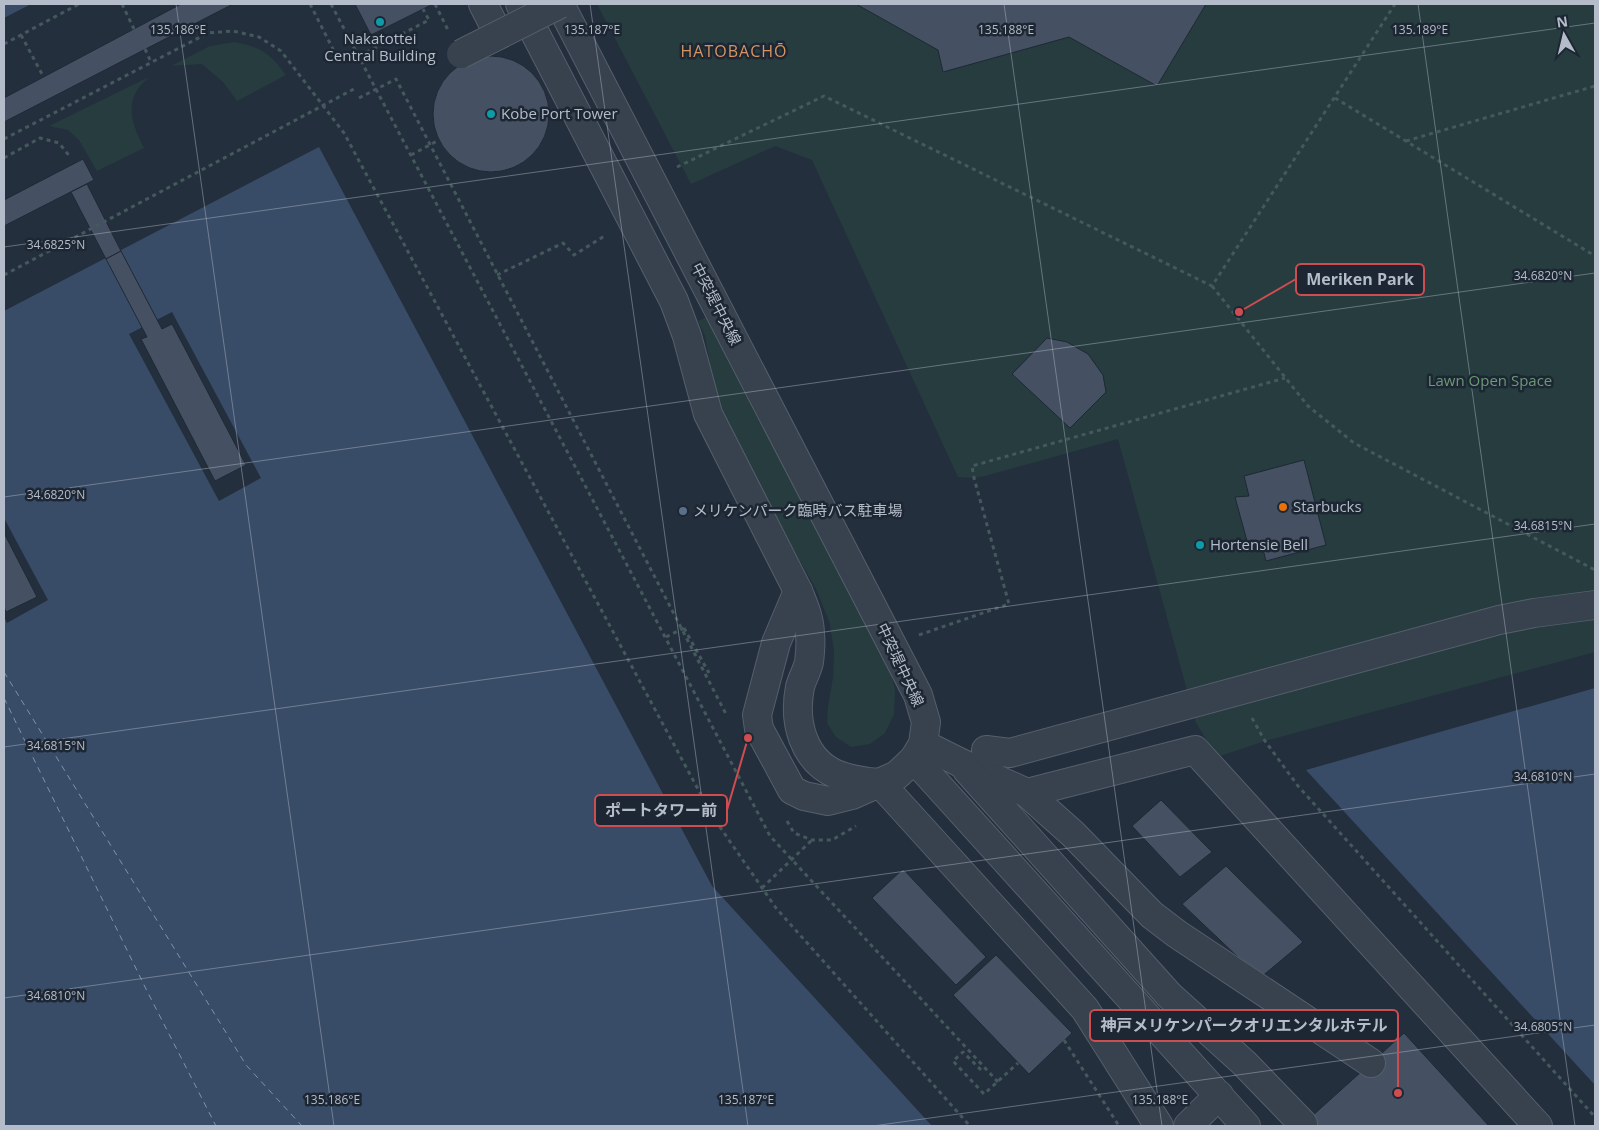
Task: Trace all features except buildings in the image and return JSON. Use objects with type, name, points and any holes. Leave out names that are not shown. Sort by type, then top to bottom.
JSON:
[{"type":"street","points":[[483,4],[499,35]]},
{"type":"street","points":[[520,4],[674,301],[687,336],[708,414],[809,616],[809,662],[800,688],[799,708],[799,727],[805,745],[819,763],[837,774],[856,780],[880,783],[931,842],[1085,1009],[1159,1126]]},
{"type":"street","points":[[461,54],[560,4]]},
{"type":"street","name":"中突堤中央線","points":[[560,4],[918,695],[926,722],[919,751]]},
{"type":"street","points":[[798,591],[776,644],[757,715],[759,729],[792,790],[804,796],[828,801],[852,795],[897,775],[919,751]]},
{"type":"street","points":[[986,750],[1010,753],[1499,620],[1534,613],[1595,605]]},
{"type":"street","points":[[1028,793],[1195,750],[1538,1126]]},
{"type":"street","points":[[919,751],[961,763],[1028,793],[1072,834],[1152,915],[1177,934],[1371,1063]]},
{"type":"street","points":[[919,751],[1246,1126]]},
{"type":"street","points":[[961,763],[1169,994],[1244,1063],[1303,1124]]},
{"type":"street","points":[[1188,1126],[1218,1095]]},
{"type":"path","points":[[4,44],[79,4]]},
{"type":"path","points":[[122,4],[134,29]]},
{"type":"path","points":[[310,4],[336,55]]},
{"type":"path","points":[[331,4],[770,836],[998,1082]]},
{"type":"path","points":[[1212,286],[1395,4]]},
{"type":"path","points":[[359,56],[429,20],[423,9]]},
{"type":"path","points":[[4,138],[208,34],[233,31],[259,37],[281,51],[344,133],[714,817],[776,908],[970,1126]]},
{"type":"path","points":[[21,35],[42,74]]},
{"type":"path","points":[[144,49],[151,62]]},
{"type":"path","points":[[359,98],[396,79],[728,717]]},
{"type":"path","points":[[1406,141],[1595,86]]},
{"type":"path","points":[[4,275],[354,89]]},
{"type":"path","points":[[684,163],[824,96],[1212,286],[1308,406],[1354,442],[1595,570]]},
{"type":"path","points":[[1335,98],[1595,256]]},
{"type":"path","points":[[4,158],[40,138],[59,143],[71,158]]},
{"type":"path","points":[[411,155],[439,140]]},
{"type":"path","points":[[497,275],[563,243],[574,255],[607,234]]},
{"type":"path","points":[[911,638],[1009,604],[972,466],[1285,378]]},
{"type":"path","points":[[666,637],[684,628],[709,673]]},
{"type":"path","points":[[1237,691],[1265,741],[1298,786],[1595,1117]]},
{"type":"path","points":[[784,817],[794,833],[812,840],[832,840],[862,822]]},
{"type":"path","points":[[762,888],[812,840]]},
{"type":"path","points":[[1064,1040],[1119,1126]]},
{"type":"path","points":[[981,1070],[963,1052],[953,1061],[984,1094],[1018,1063]]},
{"type":"green space","name":"Lawn Open Space","points":[[597,4],[1595,4],[1595,652],[1265,741],[1217,757],[1196,723],[1118,439],[985,476],[974,478],[958,477],[812,160],[775,146],[691,184]]},
{"type":"green space","points":[[235,42],[252,46],[264,52],[275,61],[286,75],[237,101],[223,82],[202,64],[171,66],[210,46]]},
{"type":"green space","points":[[149,77],[137,90],[132,106],[135,127],[144,148],[97,171],[79,140],[68,130],[49,126]]},
{"type":"green space","points":[[707,317],[888,664],[895,689],[894,714],[885,733],[870,744],[851,747],[836,737],[827,723],[833,678],[834,651],[830,624],[817,591],[730,437],[718,406],[705,336],[698,321]]},
{"type":"water","points":[[4,4],[31,4],[4,18]]},
{"type":"water","points":[[319,147],[712,886],[932,1126],[4,1126],[4,311]]},
{"type":"water","points":[[1595,688],[1595,1085],[1306,770]]},
{"type":"pier","points":[[172,312],[261,478],[219,501],[129,334]]},
{"type":"pier","points":[[4,518],[48,600],[7,623],[4,617]]},
{"type":"ferry route","points":[[4,672],[246,1065],[302,1126]]},
{"type":"ferry route","points":[[4,698],[146,989],[216,1126]]},
{"type":"place","name":"Nakatottei Central Building","points":[[380,22]]},
{"type":"place","name":"Kobe Port Tower","points":[[491,114]]},
{"type":"place","name":"Meriken Park","points":[[1239,312]]},
{"type":"place","name":"Starbucks","points":[[1283,507]]},
{"type":"place","name":"メリケンパーク臨時バス駐車場","points":[[683,511]]},
{"type":"place","name":"Hortensie Bell","points":[[1200,545]]},
{"type":"place","name":"ポートタワー前","points":[[748,738]]},
{"type":"place","name":"神戸メリケンパークオリエンタルホテル","points":[[1398,1093]]},
{"type":"district","name":"HATOBACHŌ","points":[[734,51]]}]
